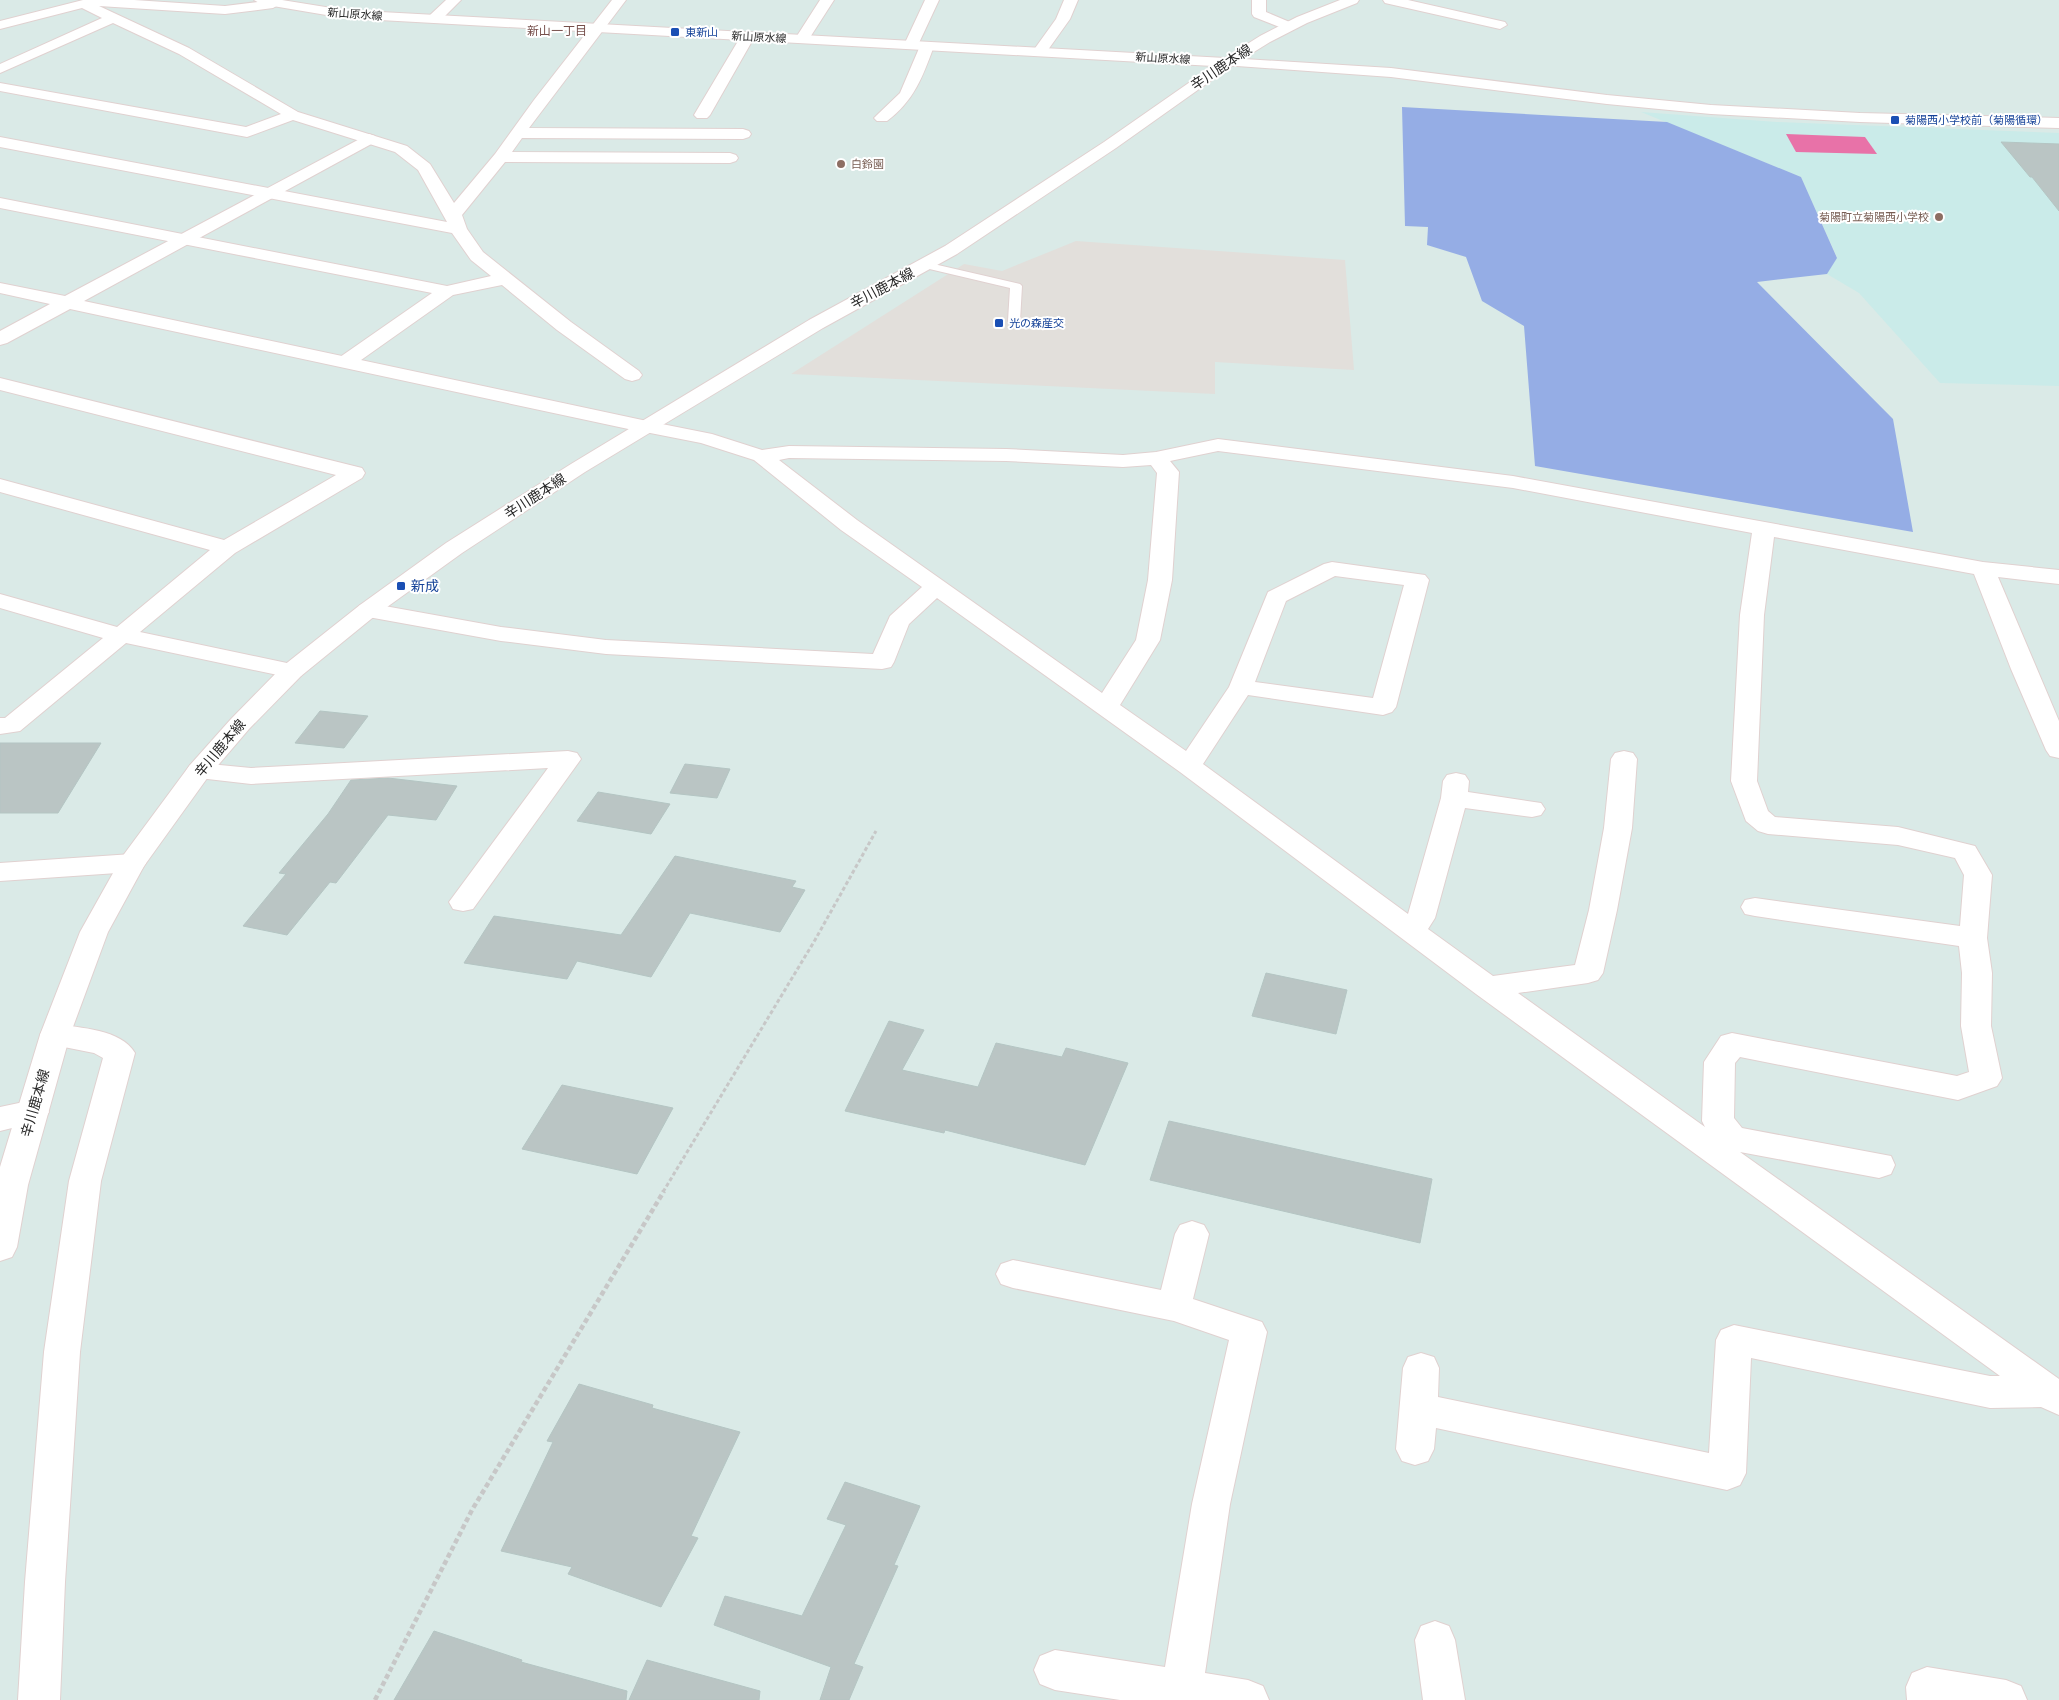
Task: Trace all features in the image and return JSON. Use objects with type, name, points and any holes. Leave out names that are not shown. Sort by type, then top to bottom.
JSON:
[{"type":"street","points":[[434,19],[454,0]]},
{"type":"street","points":[[456,222],[518,133],[619,0]]},
{"type":"street","points":[[802,39],[827,0]]},
{"type":"street","points":[[911,45],[932,0]]},
{"type":"street","points":[[1040,51],[1063,19],[1071,0]]},
{"type":"street","points":[[1259,0],[1259,14],[1287,26]]},
{"type":"street","name":"辛川鹿本線","points":[[0,1247],[12,1185],[55,1035],[94,932],[132,864],[199,771],[240,724],[292,671],[368,610],[454,548],[578,468],[816,324],[951,250],[1110,145],[1228,62],[1287,26],[1352,0]]},
{"type":"street","points":[[1390,0],[1500,25]]},
{"type":"street","points":[[78,2],[184,51],[293,115],[401,149],[424,168],[477,256],[564,326],[632,375]]},
{"type":"street","name":"新山原水線","points":[[0,25],[78,2],[226,10],[267,2],[336,13],[434,19],[1346,68],[1444,78],[1642,103],[1774,114],[1895,120],[2059,123]]},
{"type":"street","points":[[0,69],[112,18]]},
{"type":"street","points":[[702,115],[748,36]]},
{"type":"street","points":[[882,118],[896,109],[911,90],[927,46]]},
{"type":"street","points":[[0,87],[247,132],[293,115]]},
{"type":"street","points":[[518,133],[743,134]]},
{"type":"street","points":[[0,339],[370,139]]},
{"type":"street","points":[[0,142],[272,192],[456,222]]},
{"type":"street","points":[[501,157],[730,158]]},
{"type":"street","points":[[0,203],[447,291]]},
{"type":"street","points":[[347,361],[447,291],[504,279]]},
{"type":"street","points":[[0,288],[705,438],[761,456],[848,525],[937,586],[1188,766],[1487,987],[2054,1395]]},
{"type":"street","points":[[0,384],[354,472],[227,548],[11,726],[0,726]]},
{"type":"street","points":[[761,456],[789,452],[1006,455],[1123,461],[1156,458],[1218,445],[1512,482],[1982,569],[2059,577]]},
{"type":"street","points":[[1106,707],[1148,640],[1158,589],[1168,472],[1156,458]]},
{"type":"street","points":[[0,485],[227,548]]},
{"type":"street","points":[[1764,528],[1752,615],[1744,781],[1756,815],[1768,825],[1898,836],[1965,852],[1978,876],[1973,938],[1977,973],[1976,1026],[1986,1078],[1958,1088],[1732,1044],[1720,1062],[1718,1121],[1732,1138],[1879,1165]]},
{"type":"street","points":[[1188,766],[1241,687],[1276,596],[1332,569],[1417,580],[1383,708],[1241,687]]},
{"type":"street","points":[[1982,569],[2059,750]]},
{"type":"street","points":[[368,610],[501,634],[606,647],[882,662],[898,621],[937,586]]},
{"type":"street","points":[[0,601],[120,635],[292,671]]},
{"type":"street","points":[[1487,987],[1588,973],[1603,910],[1618,828],[1624,759]]},
{"type":"street","points":[[199,771],[251,776],[568,760],[463,902]]},
{"type":"street","points":[[1412,932],[1421,918],[1455,789],[1532,809]]},
{"type":"street","points":[[0,872],[132,864]]},
{"type":"street","points":[[1754,907],[1973,938]]},
{"type":"street","points":[[39,1700],[45,1582],[62,1352],[86,1181],[120,1053],[101,1043],[55,1035]]},
{"type":"street","points":[[0,1119],[33,1112]]},
{"type":"street","points":[[1174,1307],[1192,1234]]},
{"type":"street","points":[[1013,1274],[1174,1307],[1249,1332],[1211,1504],[1182,1689]]},
{"type":"street","points":[[1419,1409],[1727,1473],[1734,1340],[1990,1392],[2054,1395]]},
{"type":"street","points":[[1415,1449],[1421,1368]]},
{"type":"street","points":[[1435,1640],[1444,1700]]},
{"type":"street","points":[[1055,1670],[1248,1700]]},
{"type":"street","points":[[1928,1700],[1926,1687],[2006,1700]]},
{"type":"lane","points":[[925,265],[1016,286],[1014,322]]},
{"type":"path","points":[[376,1700],[472,1510],[815,940],[876,831]]},
{"type":"shaded area","points":[[1402,107],[1667,122],[1801,177],[1837,258],[1827,274],[1757,282],[1893,419],[1913,532],[1535,466],[1524,326],[1482,301],[1466,257],[1427,245],[1428,227],[1405,226]]},
{"type":"shaded area","name":"菊陽町立菊陽西小学校","points":[[1641,112],[1777,122],[2059,133],[2059,386],[1940,383],[1859,293],[1827,274],[1837,257],[1801,177]]},
{"type":"shaded area","points":[[1786,134],[1865,137],[1877,154],[1796,152]]},
{"type":"shaded area","points":[[1076,241],[1345,260],[1354,370],[1215,362],[1215,394],[791,374],[964,264],[1002,271]]},
{"type":"building","points":[[2001,142],[2059,144],[2059,211],[2032,177]]},
{"type":"building","points":[[320,711],[368,716],[344,748],[295,743]]},
{"type":"building","points":[[0,743],[101,743],[58,813],[0,813]]},
{"type":"building","points":[[685,764],[730,769],[717,798],[670,793]]},
{"type":"building","points":[[388,778],[457,786],[436,820],[388,815],[336,883],[330,882],[287,935],[243,926],[286,874],[279,873],[328,814],[351,780]]},
{"type":"building","points":[[598,792],[670,804],[651,834],[577,821]]},
{"type":"building","points":[[675,856],[796,881],[792,887],[805,890],[780,932],[690,913],[651,977],[577,961],[567,979],[464,963],[494,916],[621,935]]},
{"type":"building","points":[[1266,973],[1347,990],[1336,1034],[1252,1016]]},
{"type":"building","points":[[889,1021],[924,1030],[902,1070],[978,1087],[996,1043],[1062,1057],[1066,1048],[1128,1063],[1085,1165],[945,1130],[944,1133],[845,1111]]},
{"type":"building","points":[[562,1085],[673,1108],[637,1174],[522,1149]]},
{"type":"building","points":[[1169,1121],[1432,1179],[1420,1243],[1150,1180]]},
{"type":"building","points":[[579,1384],[653,1405],[652,1408],[740,1432],[691,1536],[698,1538],[661,1607],[568,1574],[572,1567],[501,1551],[553,1442],[547,1441]]},
{"type":"building","points":[[845,1482],[920,1506],[894,1565],[898,1566],[854,1664],[863,1667],[849,1700],[820,1700],[831,1667],[714,1625],[725,1596],[802,1616],[846,1525],[827,1519]]},
{"type":"building","points":[[434,1631],[522,1660],[521,1662],[627,1691],[626,1700],[394,1700]]},
{"type":"building","points":[[647,1660],[760,1691],[759,1700],[629,1700]]},
{"type":"place","name":"東新山","points":[[675,32]]},
{"type":"place","name":"菊陽西小学校前（菊陽循環）","points":[[1895,120]]},
{"type":"place","name":"白鈴園","points":[[841,164]]},
{"type":"place","name":"菊陽町立菊陽西小学校","points":[[1939,217]]},
{"type":"place","name":"光の森産交","points":[[999,323]]},
{"type":"place","name":"新成","points":[[401,586]]},
{"type":"district","name":"新山一丁目","points":[[557,31]]}]
